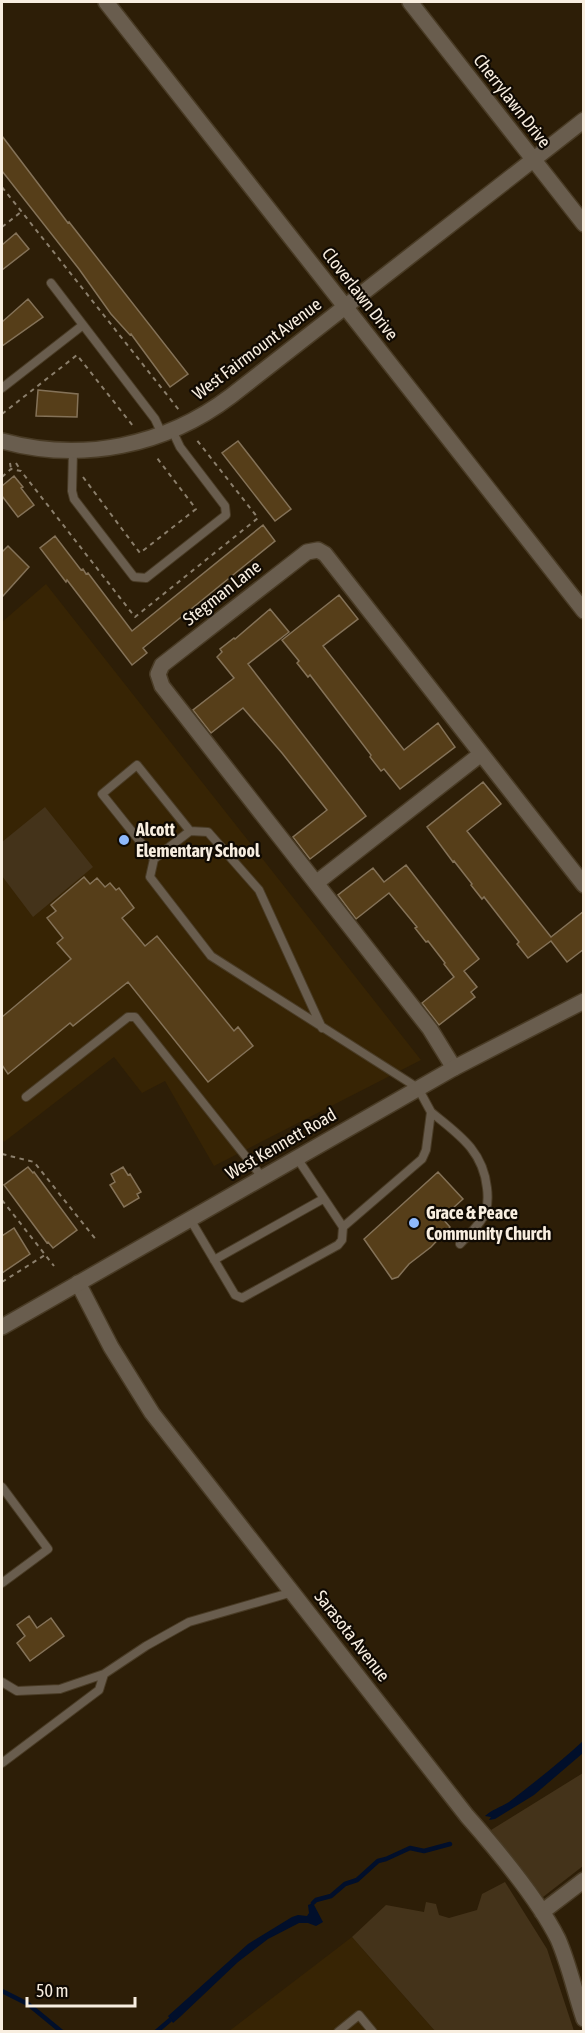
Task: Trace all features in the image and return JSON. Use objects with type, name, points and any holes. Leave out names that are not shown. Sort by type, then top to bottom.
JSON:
[{"type":"street","name":"Cloverlawn Drive","points":[[106,2],[584,610]]},
{"type":"street","name":"Cherrylawn Drive","points":[[410,2],[584,224]]},
{"type":"street","name":"West Fairmount Avenue","points":[[2,441],[43,449],[73,451],[119,446],[167,433],[218,405],[584,120]]},
{"type":"street","name":"Stegman Lane","points":[[454,1068],[430,1029],[160,684],[158,674],[160,668],[306,552],[321,551],[584,885]]},
{"type":"street","points":[[316,883],[481,754]]},
{"type":"street","name":"West Kennett Road","points":[[2,1327],[418,1088],[584,1001]]},
{"type":"street","name":"Sarasota Avenue","points":[[78,1283],[117,1357],[152,1413],[467,1816],[489,1841],[542,1912],[561,1946],[584,2019]]},
{"type":"street","points":[[542,1912],[584,1880]]},
{"type":"lane","points":[[51,283],[225,506],[226,515],[146,578],[134,577],[74,499],[72,491],[73,451]]},
{"type":"lane","points":[[2,388],[83,325]]},
{"type":"lane","points":[[154,859],[102,794],[137,765],[190,831]]},
{"type":"lane","points":[[322,1028],[259,890],[208,832],[190,831],[154,859],[150,878],[211,957],[322,1028],[418,1088],[431,1112],[460,1135],[472,1149],[483,1166],[488,1199],[485,1214],[460,1244]]},
{"type":"lane","points":[[26,1097],[128,1017],[135,1017],[262,1178]]},
{"type":"lane","points":[[343,1227],[422,1159],[426,1150],[431,1112]]},
{"type":"lane","points":[[190,1219],[235,1295],[242,1298],[338,1245],[342,1240],[343,1227],[297,1158]]},
{"type":"lane","points":[[214,1260],[323,1199]]},
{"type":"lane","points":[[2,1487],[48,1549],[2,1583]]},
{"type":"lane","points":[[2,1682],[17,1690],[60,1689],[104,1674],[146,1646],[189,1622],[293,1592]]},
{"type":"lane","points":[[2,1763],[99,1690],[104,1674]]},
{"type":"lane","points":[[338,2031],[359,2015],[374,2031]]},
{"type":"path","points":[[2,187],[179,410]]},
{"type":"path","points":[[2,227],[21,212]]},
{"type":"path","points":[[2,414],[77,355],[133,426]]},
{"type":"path","points":[[16,464],[135,616],[258,518],[196,439]]},
{"type":"path","points":[[81,476],[140,553],[196,509],[157,458]]},
{"type":"path","points":[[10,463],[11,470]]},
{"type":"path","points":[[2,477],[11,470],[21,471]]},
{"type":"path","points":[[2,1154],[34,1162],[98,1241]]},
{"type":"path","points":[[2,1200],[54,1266]]},
{"type":"path","points":[[2,1282],[45,1255]]},
{"type":"shaded area","name":"Alcott Elementary School","points":[[46,584],[421,1060],[214,1166],[165,1081],[142,1093],[114,1057],[4,1142],[2,1139],[2,622]]},
{"type":"shaded area","points":[[45,807],[93,867],[33,917],[2,876],[2,842]]},
{"type":"shaded area","points":[[583,1773],[583,1866],[543,1897],[491,1830]]},
{"type":"shaded area","points":[[505,1882],[547,1949],[574,2031],[435,2031],[352,1937],[386,1905],[424,1912],[426,1902],[436,1904],[439,1915],[449,1918],[477,1910],[482,1894]]},
{"type":"shaded area","points":[[352,1937],[435,2031],[228,2032]]},
{"type":"water","points":[[583,1741],[583,1753],[534,1795],[495,1819],[489,1820],[491,1817],[485,1816],[509,1802]]},
{"type":"water","points":[[313,1903],[323,1922],[316,1926],[299,1923],[268,1939],[238,1962],[173,2023],[168,2016],[248,1944],[292,1917],[307,1916],[308,1905]]},
{"type":"building","points":[[2,136],[188,374],[170,387],[131,334],[111,314],[79,269],[2,171]]},
{"type":"building","points":[[16,233],[29,249],[2,270],[2,245]]},
{"type":"building","points":[[28,299],[43,317],[2,346],[2,322]]},
{"type":"building","points":[[38,390],[78,394],[77,417],[36,416]]},
{"type":"building","points":[[238,441],[291,509],[275,521],[222,453]]},
{"type":"building","points":[[14,476],[34,505],[18,517],[2,496],[2,486]]},
{"type":"building","points":[[263,525],[275,541],[143,648],[147,653],[132,665],[40,548],[55,536],[81,570],[88,573],[132,631]]},
{"type":"building","points":[[8,546],[29,567],[2,597],[2,552]]},
{"type":"building","points":[[339,595],[358,619],[323,646],[404,750],[438,723],[455,747],[400,789],[384,769],[381,771],[310,675],[308,677],[297,663],[299,661],[282,640]]},
{"type":"building","points":[[270,609],[289,632],[248,664],[366,816],[310,859],[293,837],[327,810],[243,708],[211,733],[193,710],[234,678],[217,657],[222,652],[220,649]]},
{"type":"building","points":[[483,782],[501,804],[467,831],[551,937],[584,911],[584,949],[567,962],[551,941],[528,958],[517,944],[519,942],[484,897],[482,899],[427,827]]},
{"type":"building","points":[[406,865],[479,959],[464,971],[477,987],[471,992],[475,997],[439,1025],[422,1003],[454,977],[428,941],[426,942],[415,928],[417,927],[389,893],[356,919],[338,895],[373,868],[384,882]]},
{"type":"building","points":[[84,877],[90,884],[97,878],[105,887],[110,883],[116,890],[119,888],[134,908],[122,918],[145,946],[157,936],[234,1031],[238,1027],[253,1046],[208,1082],[128,982],[73,1026],[70,1023],[8,1074],[2,1065],[2,1017],[71,959],[57,943],[63,938],[47,918],[56,911],[51,905]]},
{"type":"building","points":[[28,1167],[77,1230],[53,1248],[4,1185]]},
{"type":"building","points":[[123,1167],[141,1192],[137,1194],[139,1198],[124,1207],[110,1185],[115,1182],[111,1174]]},
{"type":"building","name":"Grace & Peace Community Church","points":[[438,1172],[463,1199],[442,1218],[450,1227],[398,1277],[392,1279],[364,1239]]},
{"type":"building","points":[[14,1228],[30,1254],[2,1273],[2,1236]]},
{"type":"building","points":[[29,1616],[37,1628],[51,1618],[64,1636],[30,1661],[17,1643],[25,1636],[17,1625]]},
{"type":"waterway","points":[[313,1903],[331,1896],[345,1884],[357,1880],[378,1861],[410,1848],[424,1851],[450,1844]]},
{"type":"waterway","points":[[2,1991],[28,2004],[62,2032]]},
{"type":"waterway","points":[[156,2032],[170,2020]]},
{"type":"place","name":"Alcott Elementary School","points":[[124,840]]},
{"type":"place","name":"Grace & Peace Community Church","points":[[414,1223]]}]
